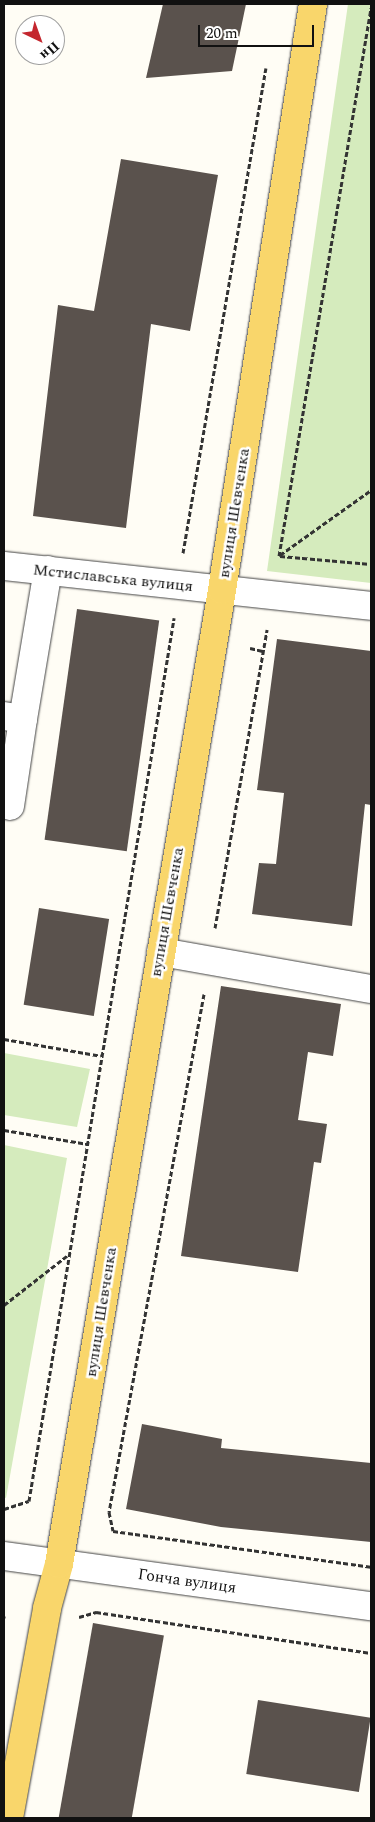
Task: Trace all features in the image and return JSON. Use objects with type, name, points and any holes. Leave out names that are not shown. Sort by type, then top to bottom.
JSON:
[{"type":"main road","name":"вулиця Шевченка","points":[[9,1818],[47,1608],[58,1564],[222,590],[313,4]]},
{"type":"street","name":"Мстиславська вулиця","points":[[4,566],[371,606]]},
{"type":"street","points":[[10,806],[13,718],[48,570]]},
{"type":"street","points":[[160,952],[371,989]]},
{"type":"street","name":"Гонча вулиця","points":[[4,1556],[371,1606]]},
{"type":"path","points":[[279,556],[371,8]]},
{"type":"path","points":[[4,1508],[29,1501],[101,1056],[172,640],[177,585],[267,61]]},
{"type":"path","points":[[279,556],[371,490]]},
{"type":"path","points":[[279,556],[371,564]]},
{"type":"path","points":[[267,627],[209,960],[108,1512],[113,1531],[371,1567]]},
{"type":"path","points":[[250,648],[263,651]]},
{"type":"path","points":[[4,1039],[101,1056]]},
{"type":"path","points":[[4,1130],[88,1144]]},
{"type":"path","points":[[4,1305],[69,1254]]},
{"type":"path","points":[[74,1618],[96,1612],[371,1653]]},
{"type":"green space","points":[[348,4],[371,4],[371,583],[267,571]]},
{"type":"green space","points":[[4,1053],[90,1069],[77,1127],[4,1115]]},
{"type":"green space","points":[[4,1145],[67,1158],[6,1498],[4,1497]]},
{"type":"building","points":[[163,4],[246,4],[232,71],[146,78]]},
{"type":"building","points":[[121,159],[218,175],[190,331],[151,324],[126,528],[33,516],[58,305],[94,311]]},
{"type":"building","points":[[77,609],[159,621],[127,851],[45,840]]},
{"type":"building","points":[[277,639],[371,651],[371,805],[365,804],[352,926],[252,914],[259,863],[276,864],[284,793],[257,790]]},
{"type":"building","points":[[39,908],[109,919],[94,1016],[24,1005]]},
{"type":"building","points":[[221,986],[341,1004],[333,1056],[308,1052],[298,1120],[327,1124],[321,1163],[314,1162],[298,1272],[181,1256]]},
{"type":"building","points":[[142,1424],[222,1439],[221,1448],[371,1463],[371,1542],[221,1527],[126,1509]]},
{"type":"building","points":[[93,1623],[164,1636],[132,1818],[59,1818]]},
{"type":"building","points":[[258,1700],[371,1718],[359,1792],[246,1774]]}]
